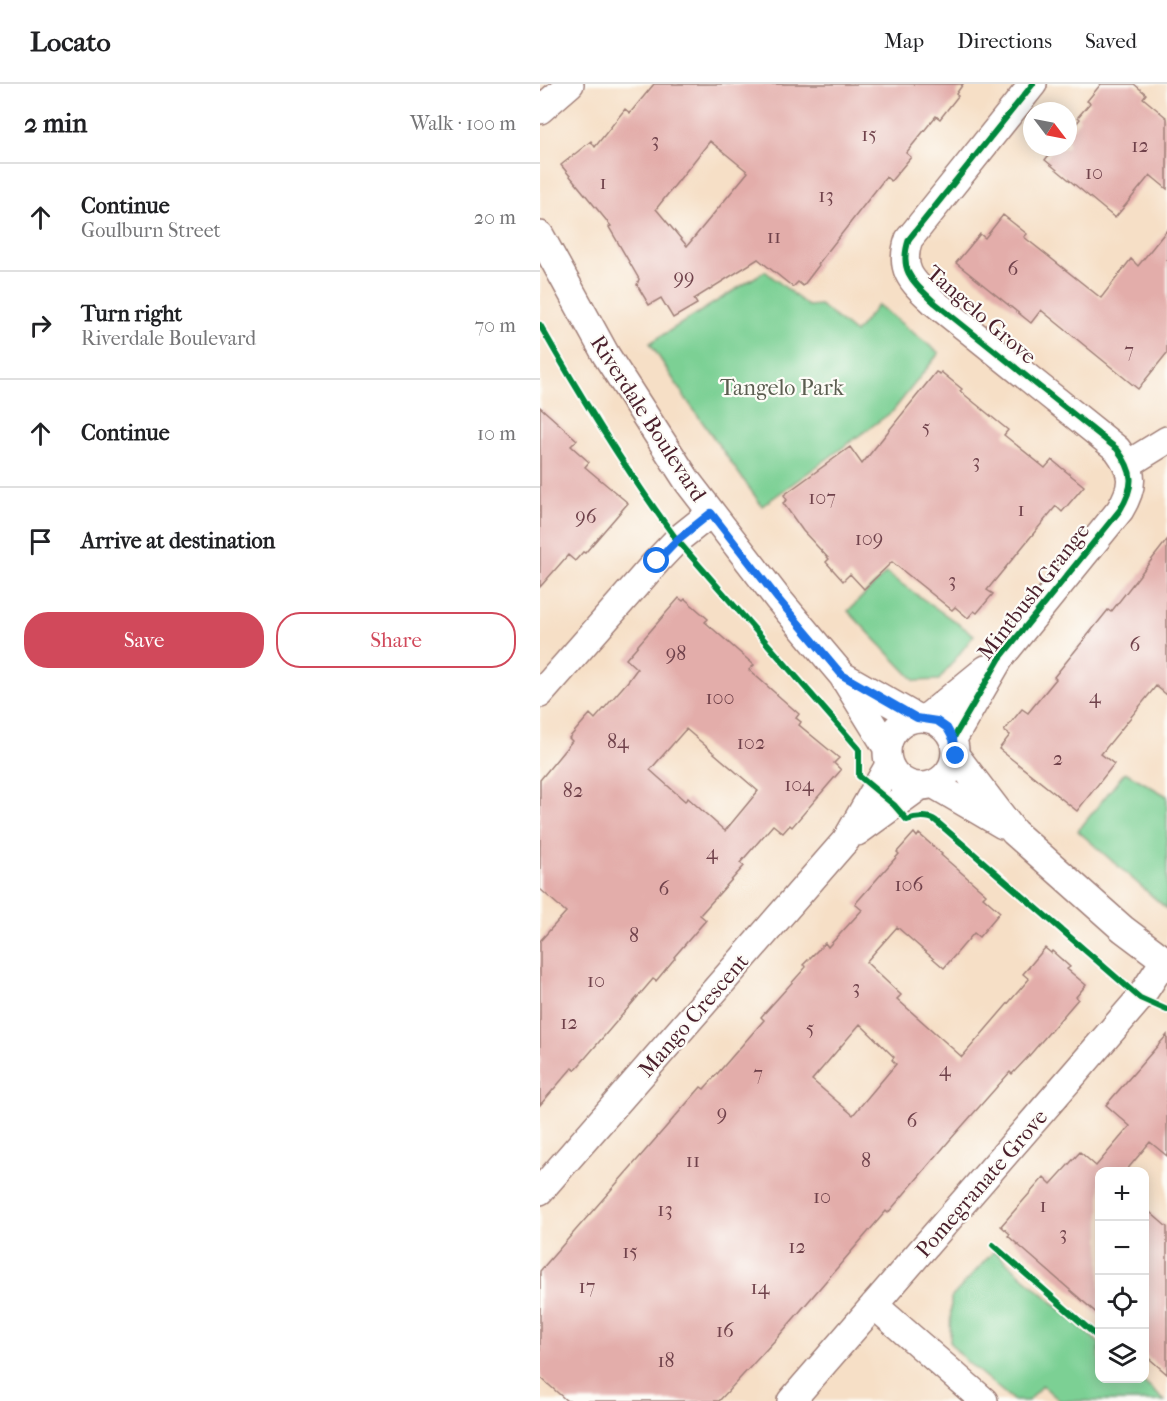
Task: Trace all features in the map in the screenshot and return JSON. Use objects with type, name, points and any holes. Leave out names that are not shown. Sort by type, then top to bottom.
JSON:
[{"type":"street","points":[[540,110],[570,84]]},
{"type":"street","name":"Tangelo Grove","points":[[1033,84],[909,239],[904,253],[906,268],[914,283],[935,303],[1117,449],[1128,464]]},
{"type":"street","name":"Riverdale Boulevard","points":[[540,235],[606,355],[645,418],[711,513],[778,599],[842,675],[888,757]]},
{"type":"street","points":[[1128,464],[1167,440]]},
{"type":"street","name":"Mintbush Grange","points":[[954,747],[999,658],[1120,510],[1129,495],[1131,479],[1128,464]]},
{"type":"street","points":[[540,694],[657,561],[677,540],[711,513]]},
{"type":"street","name":"Mintbush Grange","points":[[922,718],[999,658]]},
{"type":"street","name":"Riverdale Boulevard","points":[[842,675],[922,718]]},
{"type":"street","points":[[1014,832],[926,786],[901,780],[888,757],[890,737],[897,728],[906,721],[922,718],[937,721],[947,728],[954,747],[1014,832],[1123,929],[1166,961]]},
{"type":"street","points":[[926,786],[948,774],[954,747]]},
{"type":"street","name":"Mango Crescent","points":[[540,1191],[846,840],[888,757]]},
{"type":"street","name":"Mango Crescent","points":[[846,840],[926,786]]},
{"type":"street","name":"Pomegranate Grove","points":[[791,1401],[1140,998],[1166,961]]},
{"type":"street","points":[[874,1305],[984,1401]]},
{"type":"green space","name":"Tangelo Park","points":[[765,271],[808,306],[820,305],[855,333],[878,305],[939,353],[893,411],[762,506],[684,396],[650,343]]},
{"type":"green space","points":[[886,573],[974,635],[939,680],[915,681],[848,611]]},
{"type":"green space","points":[[1125,772],[1167,796],[1167,909],[1078,831]]},
{"type":"green space","points":[[994,1251],[1095,1339],[1095,1383],[1145,1383],[1165,1401],[1060,1401],[1042,1385],[1028,1401],[1014,1401],[966,1361],[950,1343],[951,1298]]},
{"type":"building","points":[[654,84],[963,84],[956,94],[958,96],[940,119],[936,116],[906,153],[911,157],[891,181],[886,177],[803,286],[798,282],[793,287],[758,259],[694,299],[697,304],[673,318],[661,298],[649,305],[637,285],[639,279],[609,227],[611,226],[561,165],[591,141],[595,147],[625,109],[630,113]],"holes":[[[710,141],[748,172],[687,246],[656,209]]]},
{"type":"building","points":[[1101,84],[1134,84],[1146,94],[1143,98],[1167,118],[1167,189],[1150,175],[1115,218],[1045,160],[1048,156],[1077,156],[1077,123],[1080,119],[1078,117],[1090,103],[1087,101]]},
{"type":"building","points":[[1003,215],[1027,234],[1024,237],[1101,298],[1131,259],[1138,266],[1167,230],[1167,353],[1138,389],[1041,310],[1031,323],[956,263],[980,234],[985,238]]},
{"type":"building","points":[[936,372],[940,374],[941,372],[962,389],[960,391],[1008,430],[1004,435],[1045,468],[1052,460],[1084,486],[1062,512],[1056,506],[987,590],[993,594],[977,613],[974,611],[968,618],[955,607],[952,610],[892,562],[864,589],[850,574],[843,581],[826,562],[829,559],[803,531],[783,503],[787,500],[784,495],[850,447],[862,464]]},
{"type":"building","points":[[540,407],[577,440],[571,446],[589,462],[585,467],[628,503],[585,553],[583,552],[575,561],[568,555],[540,587]]},
{"type":"building","points":[[1167,540],[1167,695],[1156,686],[1101,754],[1114,764],[1077,811],[999,749],[1010,735],[1004,731],[1022,709],[1028,713],[1056,679],[1054,677],[1108,610],[1111,612]]},
{"type":"building","points":[[679,598],[683,601],[685,599],[708,619],[705,622],[754,665],[749,670],[799,714],[796,718],[801,722],[799,725],[839,758],[834,763],[841,770],[792,827],[790,825],[783,833],[773,825],[740,863],[744,866],[700,915],[706,920],[656,981],[653,979],[575,1070],[572,1068],[540,1105],[540,941],[566,912],[540,889],[540,780],[572,741],[569,738],[590,714],[595,719],[637,669],[626,659]],"holes":[[[686,729],[758,791],[725,831],[688,798],[685,801],[650,770]]]},
{"type":"building","points":[[914,833],[917,837],[919,834],[986,894],[983,897],[1000,912],[979,937],[974,933],[944,968],[897,927],[866,962],[901,995],[897,999],[962,1057],[1029,979],[1023,974],[1045,948],[1051,953],[1052,951],[1070,967],[1067,969],[1086,985],[1076,997],[1078,999],[1028,1057],[1012,1074],[1010,1072],[888,1213],[886,1211],[777,1338],[719,1401],[567,1401],[540,1377],[540,1271],[701,1087],[704,1089],[764,1020],[761,1017],[806,967],[803,965],[825,943],[828,947],[862,910],[855,904],[899,854],[897,852]],"holes":[[[860,1024],[894,1057],[892,1060],[896,1064],[853,1115],[812,1080]]]},
{"type":"building","points":[[1167,1035],[1167,1156],[1150,1142],[1129,1167],[1095,1167],[1095,1312],[1008,1236],[1010,1234],[1001,1226],[1044,1177],[1051,1184],[1080,1152],[1096,1166],[1130,1126],[1106,1105]]},
{"type":"building","points":[[1149,1211],[1167,1227],[1167,1374],[1149,1358]]},
{"type":"cycle path","points":[[953,739],[1000,658],[1120,510],[1130,486],[1127,465],[1117,449],[935,303],[914,282],[905,260],[909,239],[1033,84]]},
{"type":"cycle path","points":[[540,325],[606,435],[677,540],[859,749],[859,776],[894,805],[907,820],[925,817],[936,821],[1140,998],[1167,1010]]},
{"type":"cycle path","points":[[993,1245],[1095,1335]]},
{"type":"route","points":[[657,561],[677,540],[711,513],[778,599],[842,675],[917,718],[937,721],[947,728],[953,739],[956,756]]}]
